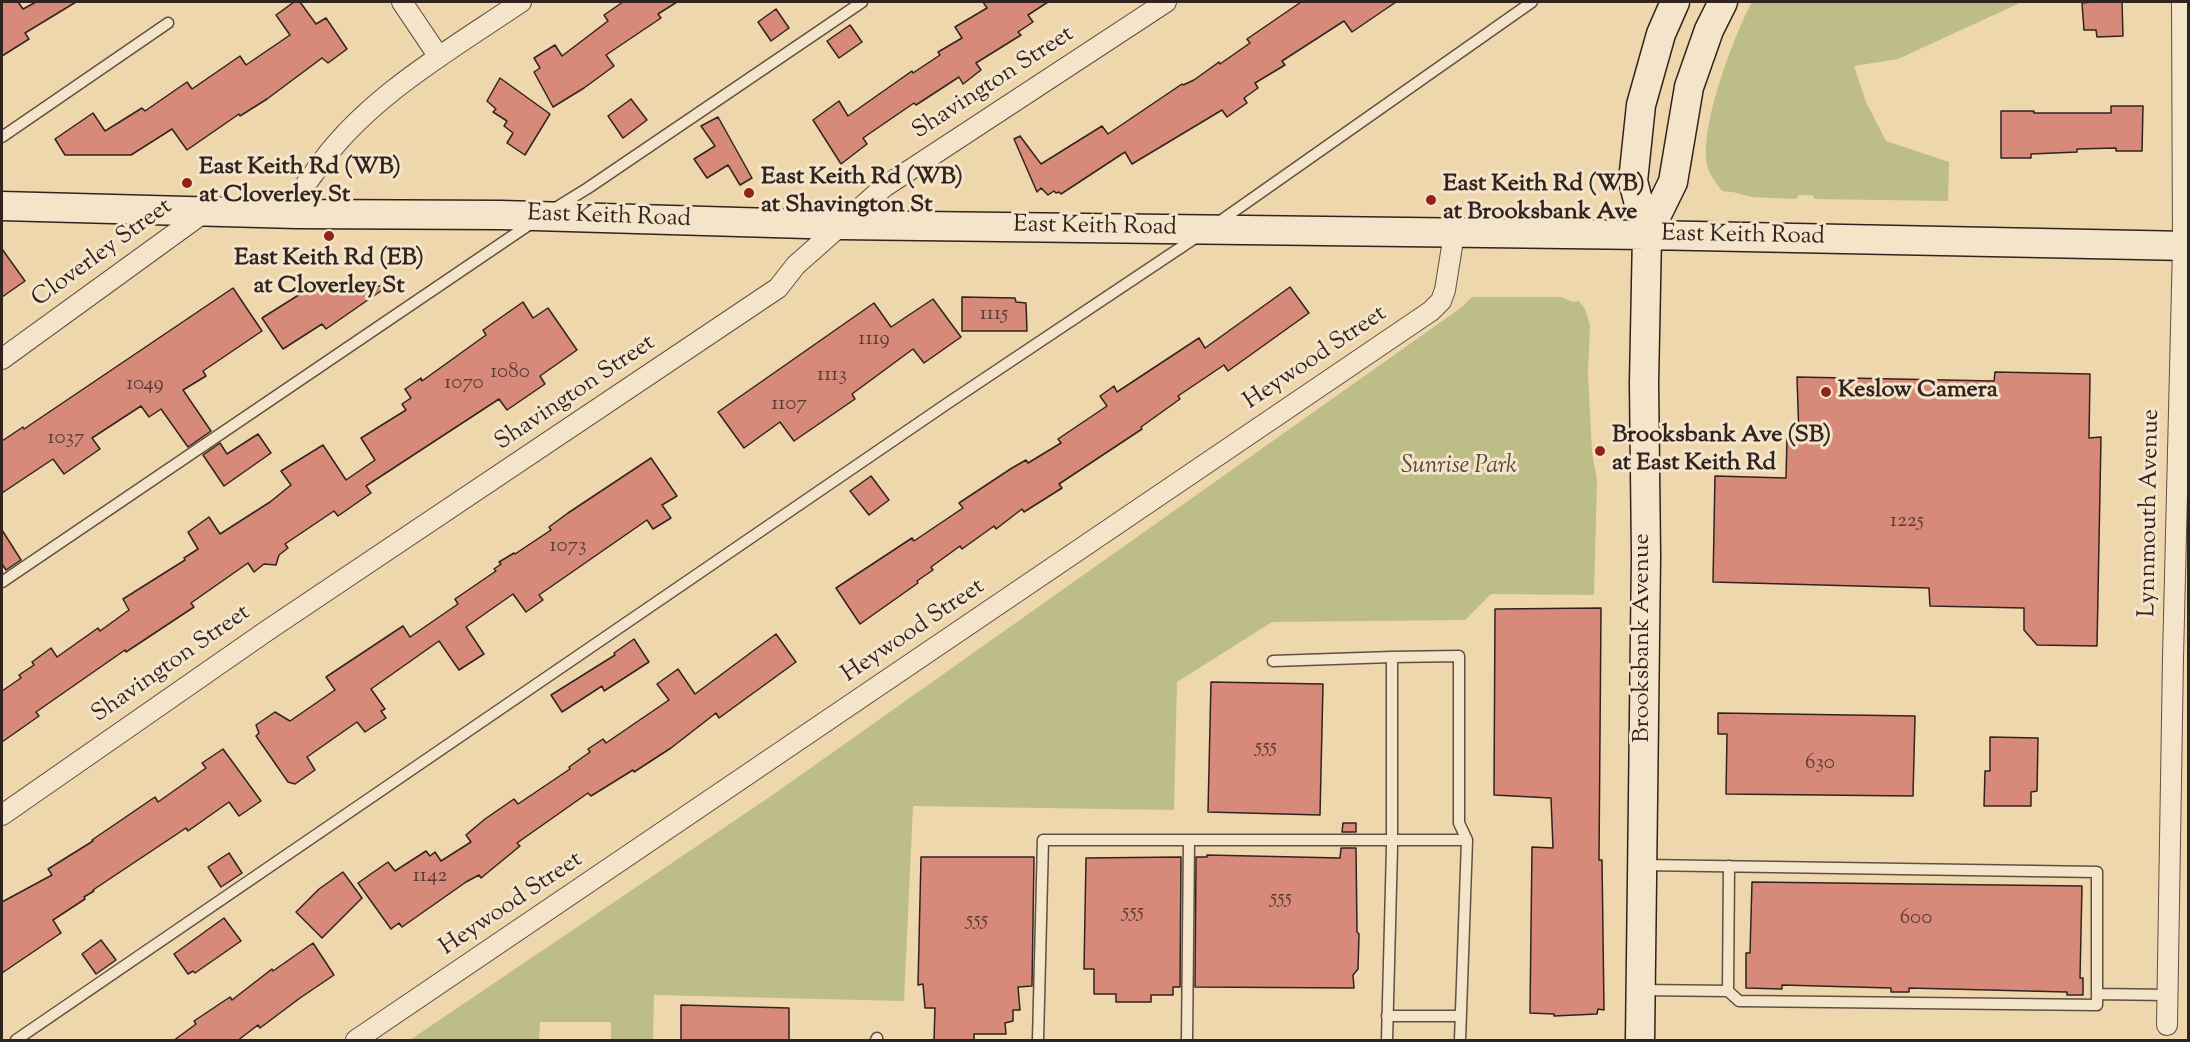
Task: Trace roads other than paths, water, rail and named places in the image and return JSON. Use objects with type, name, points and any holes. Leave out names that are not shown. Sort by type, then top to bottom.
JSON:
[{"type":"main road","points":[[1647,235],[1633,181],[1638,126],[1641,105],[1660,34],[1675,2]]},
{"type":"main road","points":[[1647,235],[1673,182],[1689,87],[1709,30],[1723,2]]},
{"type":"main road","name":"East Keith Road","points":[[2,206],[297,214],[542,216],[841,225],[1647,235],[2186,246]]},
{"type":"main road","name":"Brooksbank Avenue","points":[[1640,1041],[1647,235]]},
{"type":"street","points":[[402,2],[439,57]]},
{"type":"street","points":[[297,214],[300,194],[322,160],[361,115],[439,57],[521,2]]},
{"type":"street","name":"Shavington Street","points":[[2,814],[268,630],[778,288],[796,265],[884,187],[1166,2]]},
{"type":"street","name":"Lynnmouth Avenue","points":[[2167,1025],[2182,590],[2186,246],[2182,2]]},
{"type":"street","name":"Cloverley Street","points":[[2,359],[206,212]]},
{"type":"street","name":"Heywood Street","points":[[356,1041],[1431,311],[1441,301],[1445,290],[1454,234]]},
{"type":"lane","points":[[2,582],[862,2]]},
{"type":"lane","points":[[16,1041],[948,403],[1207,230],[1532,2]]},
{"type":"lane","points":[[2,137],[168,23]]},
{"type":"lane","points":[[1273,661],[1459,656],[1459,823],[1467,840],[1460,1041]]},
{"type":"lane","points":[[1387,1041],[1392,840],[1392,657]]},
{"type":"lane","points":[[1038,1041],[1043,840],[1467,840]]},
{"type":"lane","points":[[1187,1041],[1190,840]]},
{"type":"lane","points":[[1641,990],[1728,991],[1738,1000],[2097,1005],[2097,872],[1642,865]]},
{"type":"lane","points":[[1728,991],[1729,866]]},
{"type":"lane","points":[[2097,994],[2168,995]]},
{"type":"lane","points":[[1387,1016],[1461,1016]]},
{"type":"place","name":"East Keith Rd (WB) at Cloverley St","points":[[187,183]]},
{"type":"place","name":"East Keith Rd (WB) at Shavington St","points":[[749,193]]},
{"type":"place","name":"East Keith Rd (WB) at Brooksbank Ave","points":[[1431,200]]},
{"type":"place","name":"East Keith Rd (EB) at Cloverley St","points":[[329,236]]},
{"type":"place","name":"Keslow Camera","points":[[1826,392]]},
{"type":"place","name":"Brooksbank Ave (SB) at East Keith Rd","points":[[1600,451]]},
{"type":"park label","name":"Sunrise Park","points":[[1459,468]]}]
